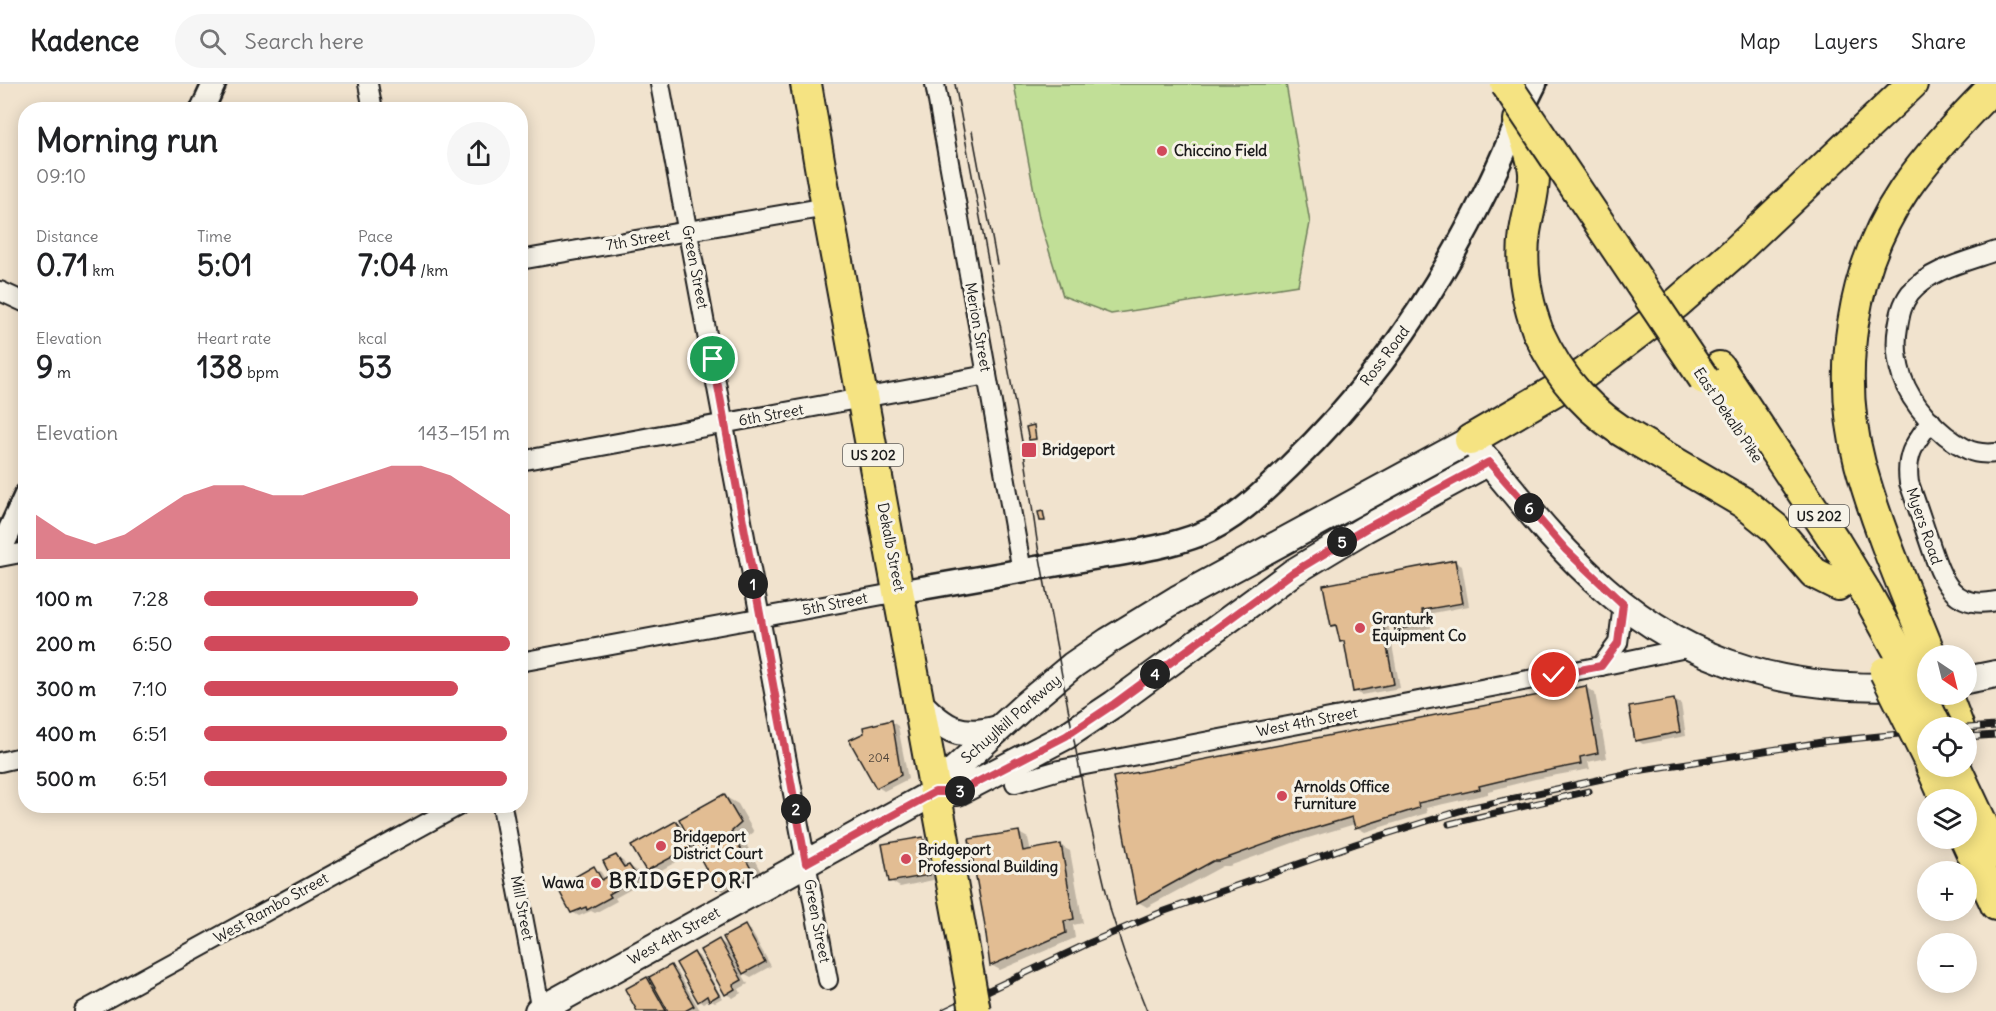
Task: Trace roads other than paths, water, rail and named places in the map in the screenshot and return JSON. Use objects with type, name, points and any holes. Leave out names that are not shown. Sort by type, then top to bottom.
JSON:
[{"type":"highway","name":"Dekalb Street","points":[[806,84],[975,1011]]},
{"type":"highway","name":"East Dekalb Pike","points":[[1506,84],[1836,543],[1913,671],[1932,717]]},
{"type":"highway","name":"East Dekalb Pike","points":[[1530,84],[1712,373],[1786,502],[1838,585],[1913,671],[1921,717]]},
{"type":"highway","points":[[1480,451],[1670,309],[1735,252],[1912,84]]},
{"type":"highway","points":[[1913,671],[1881,528],[1860,463],[1852,418],[1851,339],[1856,306],[1867,266],[1891,211],[1940,143],[1996,84]]},
{"type":"highway","points":[[1519,120],[1533,161],[1534,173],[1523,255],[1527,294],[1538,332],[1558,370],[1585,404],[1611,425],[1725,491],[1760,515],[1789,542],[1814,573],[1838,585]]},
{"type":"highway","points":[[1977,774],[1984,792],[1977,816]]},
{"type":"highway","points":[[1977,833],[1996,853]]},
{"type":"highway","points":[[1977,842],[1996,905]]},
{"type":"main road","points":[[1480,451],[1566,550],[1623,604],[1691,647],[1743,668],[1799,682],[1853,688],[1913,671]]},
{"type":"main road","name":"Schuylkill Parkway","points":[[935,792],[954,770],[998,729],[1073,665],[1142,620],[1480,451]]},
{"type":"main road","name":"Schuylkill Parkway","points":[[935,792],[958,792],[1066,736],[1114,704],[1292,573],[1365,529],[1480,451]]},
{"type":"main road","points":[[1977,678],[1996,674]]},
{"type":"main road","points":[[919,703],[938,722],[954,731],[974,734],[998,729]]},
{"type":"main road","name":"West 4th Street","points":[[540,1011],[935,792]]},
{"type":"street","points":[[206,102],[214,84]]},
{"type":"street","points":[[368,84],[371,102]]},
{"type":"street","name":"Green Street","points":[[660,84],[828,980]]},
{"type":"street","name":"Merion Street","points":[[934,84],[1022,570]]},
{"type":"street","name":"Ross Road","points":[[1150,548],[1202,534],[1240,511],[1307,450],[1345,408],[1410,325],[1438,281],[1486,191],[1535,84]]},
{"type":"street","name":"7th Street","points":[[528,259],[827,207]]},
{"type":"street","points":[[1996,251],[1924,280],[1911,292],[1901,307],[1896,353],[1902,379],[1915,401],[1931,421],[1966,449],[1982,454],[1996,453]]},
{"type":"street","points":[[0,291],[18,299]]},
{"type":"street","name":"6th Street","points":[[528,460],[987,375]]},
{"type":"street","name":"Myers Road","points":[[1931,421],[1914,445],[1907,467],[1909,483],[1940,574],[1953,592],[1961,598],[1980,603],[1996,601]]},
{"type":"street","points":[[0,551],[18,512]]},
{"type":"street","name":"5th Street","points":[[528,661],[1150,548]]},
{"type":"street","points":[[0,557],[18,554]]},
{"type":"street","points":[[1601,666],[1618,643],[1623,604]]},
{"type":"street","name":"West 4th Street","points":[[1015,783],[1059,770],[1691,647]]},
{"type":"street","points":[[0,762],[18,758]]},
{"type":"street","name":"West Rambo Street","points":[[84,1011],[445,813]]},
{"type":"street","name":"Mill Street","points":[[503,813],[540,1011]]},
{"type":"tram line","points":[[955,84],[1024,452],[1038,547],[1088,815],[1111,912],[1147,1011]]},
{"type":"tram line","points":[[972,131],[997,264]]},
{"type":"railway","points":[[1977,727],[1996,726]]},
{"type":"railway","points":[[945,1011],[1089,943],[1162,912],[1355,844],[1469,808],[1643,770],[1822,742],[1917,732]]},
{"type":"railway","points":[[1977,736],[1996,735]]},
{"type":"railway","points":[[1449,824],[1589,791]]},
{"type":"place","name":"Chiccino Field","points":[[1162,151]]},
{"type":"place","name":"Bridgeport","points":[[1029,450]]},
{"type":"place","name":"Granturk Equipment Co","points":[[1360,628]]},
{"type":"place","name":"Arnolds Office Furniture","points":[[1282,796]]},
{"type":"place","name":"Bridgeport District Court","points":[[661,846]]},
{"type":"place","name":"Bridgeport Professional Building","points":[[906,859]]},
{"type":"place","name":"Wawa","points":[[596,883]]},
{"type":"district","name":"BRIDGEPORT","points":[[682,881]]}]
